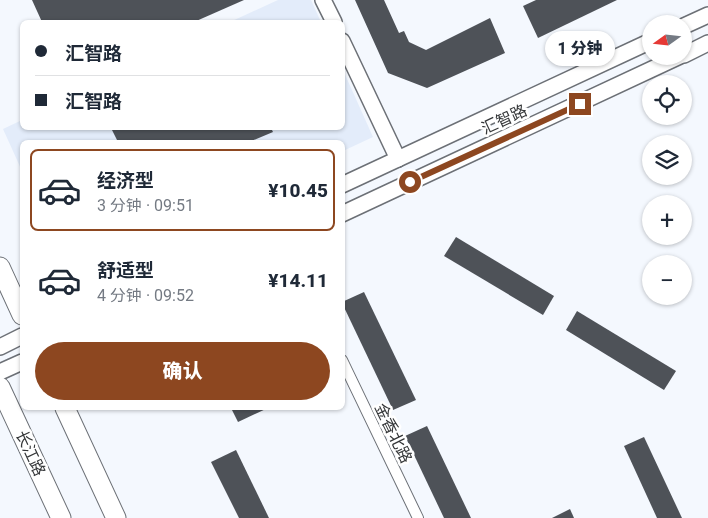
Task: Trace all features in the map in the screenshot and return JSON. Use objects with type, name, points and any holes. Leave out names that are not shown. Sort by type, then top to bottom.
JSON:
[{"type":"highway","points":[[0,267],[20,311]]},
{"type":"highway","name":"长江路","points":[[0,387],[61,518]]},
{"type":"highway","points":[[66,410],[116,518]]},
{"type":"main road","points":[[323,0],[333,20]]},
{"type":"main road","points":[[692,22],[708,15]]},
{"type":"main road","name":"汇智路","points":[[692,50],[708,43]]},
{"type":"main road","name":"汇智路","points":[[345,184],[642,45]]},
{"type":"main road","points":[[345,47],[398,159]]},
{"type":"main road","name":"汇智路","points":[[345,213],[661,65]]},
{"type":"main road","points":[[0,347],[20,337]]},
{"type":"main road","points":[[0,372],[20,363]]},
{"type":"street","name":"金香北路","points":[[345,366],[418,518]]},
{"type":"shaded area","points":[[278,0],[311,0],[320,20],[234,20]]},
{"type":"shaded area","points":[[345,74],[373,137],[345,150],[345,140],[20,140],[20,167],[3,129],[20,121],[20,130],[345,130]]},
{"type":"building","points":[[32,0],[244,0],[199,20],[41,20]]},
{"type":"building","points":[[355,0],[384,0],[399,33],[404,31],[409,42],[426,50],[490,18],[505,53],[427,88],[388,73]]},
{"type":"building","points":[[536,0],[617,0],[538,38],[523,6]]},
{"type":"building","points":[[112,130],[272,130],[273,132],[254,140],[117,140]]},
{"type":"building","points":[[456,237],[554,296],[543,315],[444,256]]},
{"type":"building","points":[[364,292],[416,400],[393,410],[345,309],[345,301]]},
{"type":"building","points":[[577,311],[676,371],[664,390],[566,330]]},
{"type":"building","points":[[232,410],[264,410],[238,422]]},
{"type":"building","points":[[427,426],[471,518],[444,518],[405,436]]},
{"type":"building","points":[[644,437],[682,518],[657,518],[624,446]]},
{"type":"building","points":[[236,450],[269,518],[239,518],[211,462]]},
{"type":"building","points":[[570,509],[574,518],[552,518]]},
{"type":"route","points":[[410,182],[580,104]]}]
